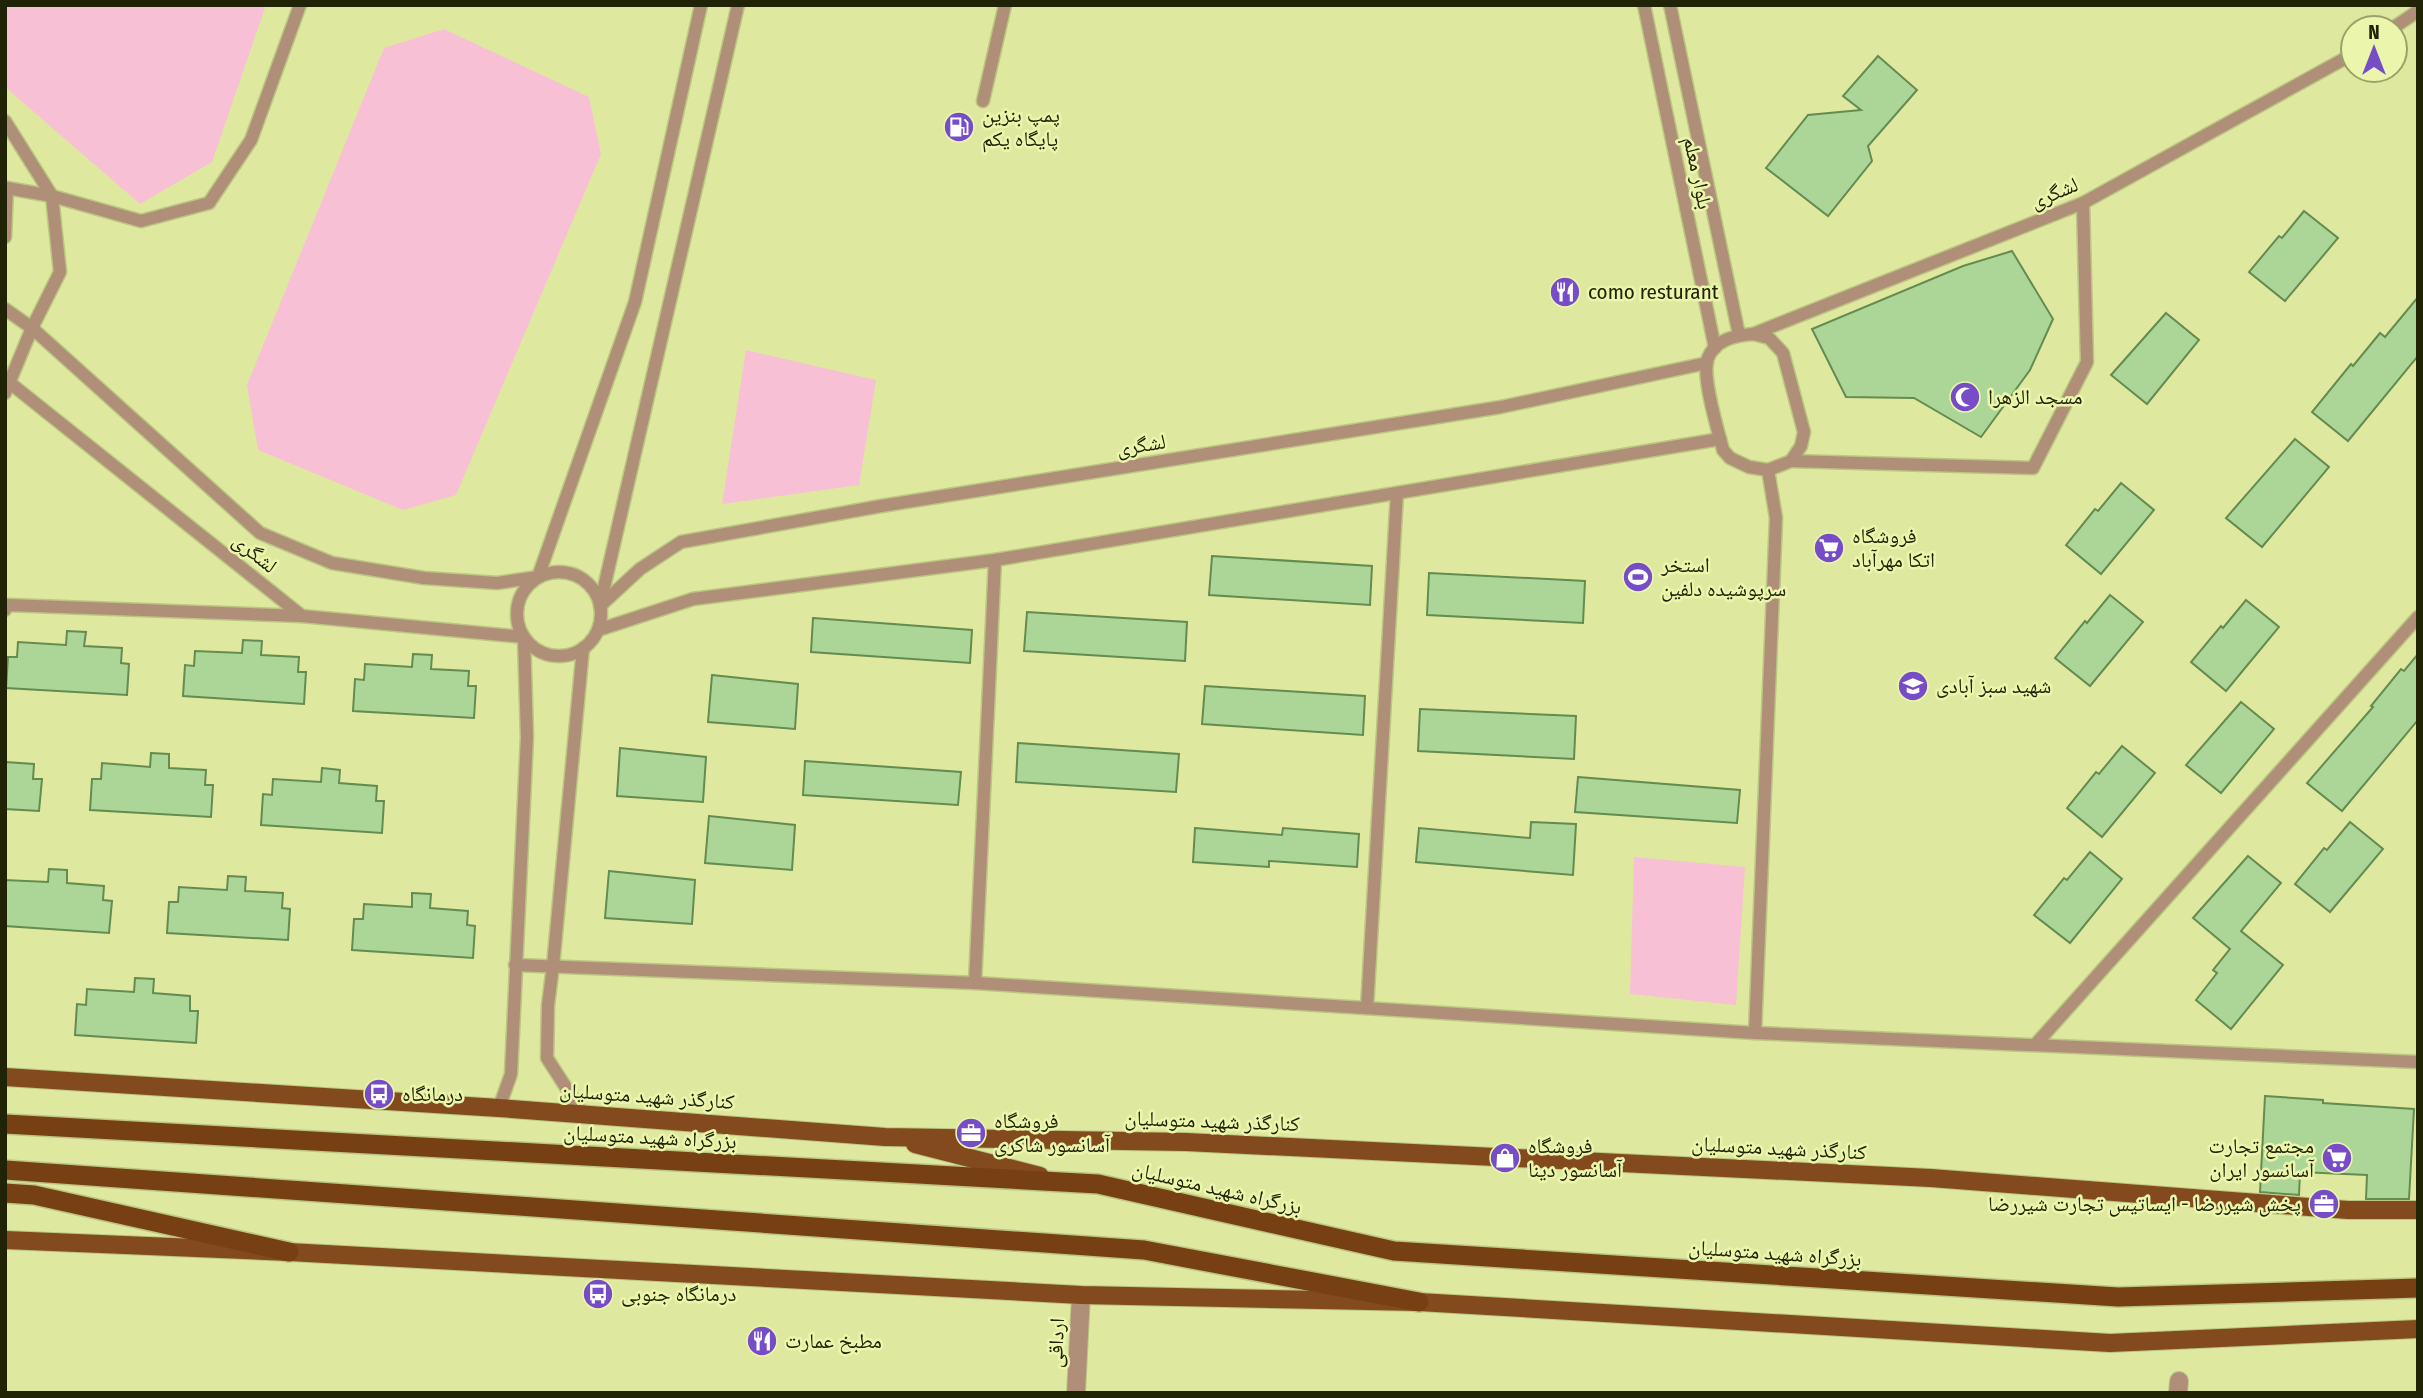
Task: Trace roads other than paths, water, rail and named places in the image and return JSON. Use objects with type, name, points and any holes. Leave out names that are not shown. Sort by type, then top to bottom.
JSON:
[{"type":"highway","name":"بزرگراه شهید متوسلیان","points":[[5,1124],[1098,1184],[1394,1251],[2118,1297],[2418,1288]]},
{"type":"highway","points":[[5,1170],[1144,1250],[1419,1303]]},
{"type":"highway","points":[[5,1193],[34,1195],[289,1252]]},
{"type":"main road","name":"کنارگذر شهید متوسلیان","points":[[5,1077],[499,1108],[885,1137],[1227,1143],[1931,1178],[2348,1210],[2418,1210]]},
{"type":"main road","points":[[885,1137],[1068,1182]]},
{"type":"main road","points":[[5,1240],[289,1252],[1081,1295],[1419,1303],[2110,1343],[2418,1329]]},
{"type":"street","name":"ارداقی","points":[[1076,1393],[1081,1295]]},
{"type":"lane","points":[[5,237],[6,188],[52,195],[141,221],[209,203],[251,140],[300,5]]},
{"type":"lane","points":[[538,577],[635,302],[701,5]]},
{"type":"lane","points":[[600,606],[738,5]]},
{"type":"lane","points":[[983,101],[1005,5]]},
{"type":"lane","name":"بلوار معلم","points":[[1644,5],[1715,348]]},
{"type":"lane","name":"بلوار معلم","points":[[1670,5],[1739,335]]},
{"type":"lane","name":"لشگری","points":[[1754,334],[2083,203],[2339,62]]},
{"type":"lane","name":"لشگری","points":[[5,121],[52,195],[60,272],[7,385],[302,616]]},
{"type":"lane","points":[[1791,461],[1801,446],[1804,432],[1783,353],[1769,338],[1754,334],[1726,339],[1708,358],[1706,375],[1723,450],[1730,458],[1749,467],[1768,470],[1791,461],[2034,468],[2087,362],[2083,203]]},
{"type":"lane","name":"لشگری","points":[[5,309],[32,328],[260,533],[332,563],[424,578],[498,583],[538,577]]},
{"type":"lane","name":"لشگری","points":[[600,606],[640,569],[681,542],[881,506],[1501,407],[1707,363]]},
{"type":"lane","points":[[598,630],[693,599],[995,560],[1720,439]]},
{"type":"lane","points":[[1755,1033],[1776,518],[1768,470]]},
{"type":"lane","points":[[1367,1008],[1398,493]]},
{"type":"lane","points":[[975,983],[995,560]]},
{"type":"lane","points":[[551,572],[564,572],[588,583],[596,593],[600,606],[598,630],[583,648],[571,654],[545,653],[533,647],[518,624],[520,598],[527,586],[538,577],[551,572]]},
{"type":"lane","points":[[5,610],[8,605],[302,616],[524,637]]},
{"type":"lane","points":[[2035,1045],[2418,617]]},
{"type":"lane","points":[[499,1108],[511,1074],[527,737],[524,637]]},
{"type":"lane","points":[[583,648],[548,1005],[547,1058],[583,1114]]},
{"type":"lane","points":[[515,965],[975,983],[1755,1033],[2418,1062]]},
{"type":"place","name":"پمپ بنزين پايگاه يكم","points":[[959,127]]},
{"type":"place","name":"como resturant","points":[[1565,292]]},
{"type":"place","name":"مسجد الزهرا","points":[[1965,397]]},
{"type":"place","name":"فروشگاه اتکا مهرآباد","points":[[1829,548]]},
{"type":"place","name":"استخر سرپوشیده دلفین","points":[[1638,577]]},
{"type":"place","name":"شهید سبز آبادی","points":[[1913,686]]},
{"type":"place","name":"درمانگاه","points":[[379,1094]]},
{"type":"place","name":"فروشگاه آسانسور شاکری","points":[[971,1133]]},
{"type":"place","name":"فروشگاه آسانسور دینا","points":[[1505,1158]]},
{"type":"place","name":"مجتمع تجارت آسانسور ایران","points":[[2337,1158]]},
{"type":"place","name":"پخش شیررضا - ایساتیس تجارت شیررضا","points":[[2324,1204]]},
{"type":"place","name":"درمانگاه جنوبی","points":[[598,1294]]},
{"type":"place","name":"مطبخ عمارت","points":[[762,1341]]}]
